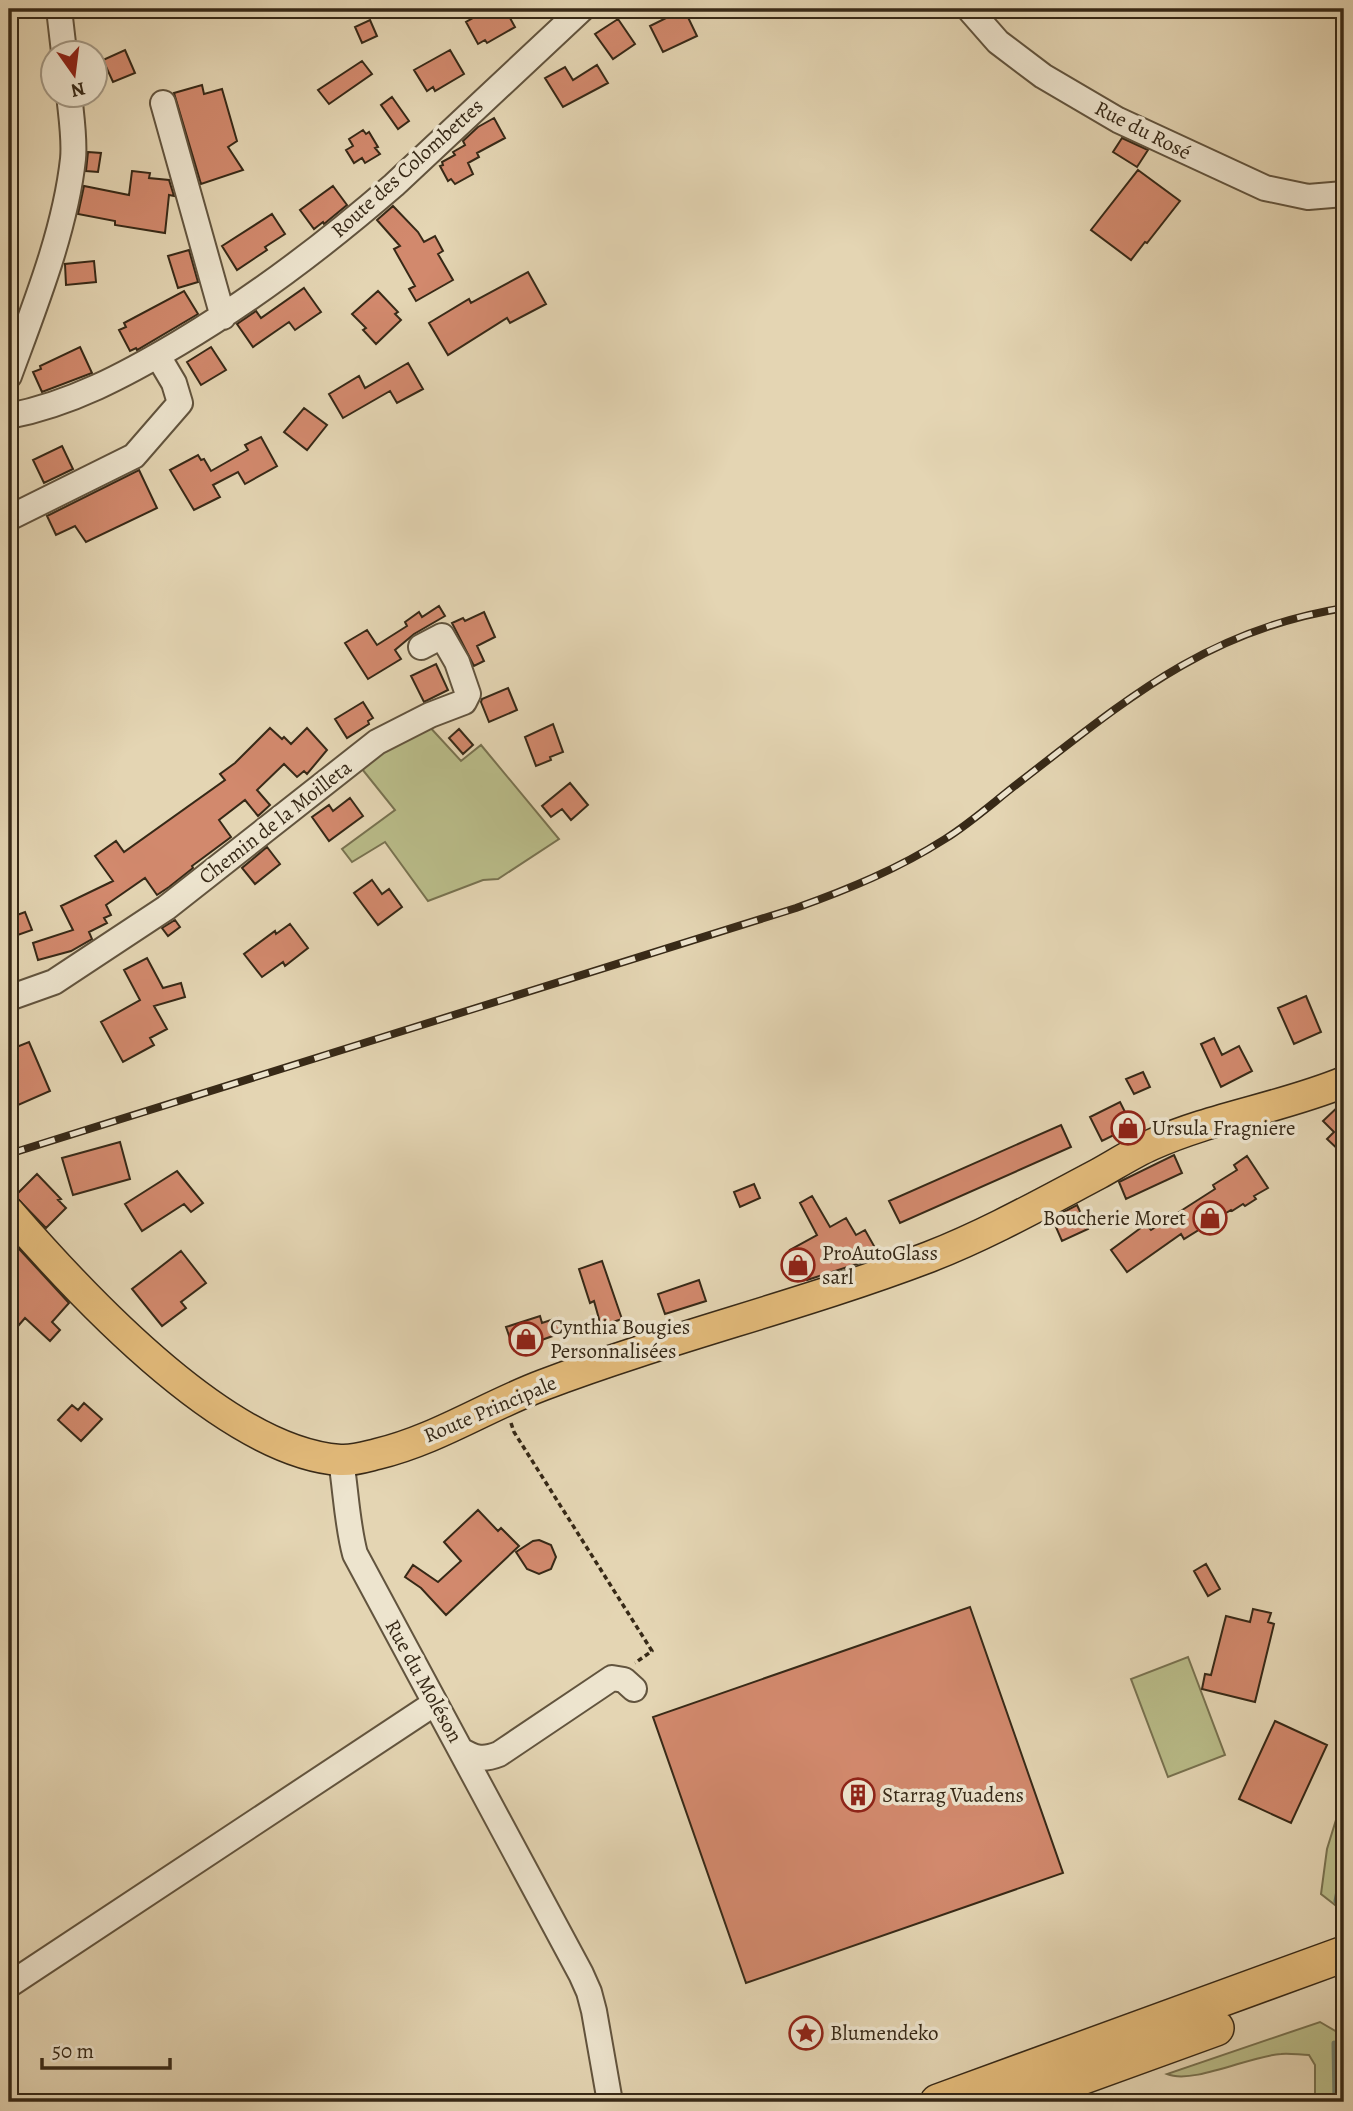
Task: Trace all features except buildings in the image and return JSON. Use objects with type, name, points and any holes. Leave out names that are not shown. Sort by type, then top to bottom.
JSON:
[{"type":"highway","points":[[938,2102],[1344,1954]]},
{"type":"highway","points":[[1012,2102],[1344,1980]]},
{"type":"main road","name":"Route Principale","points":[[9,1212],[97,1308],[204,1400],[256,1434],[295,1450],[341,1460],[392,1450],[436,1434],[538,1387],[587,1368],[933,1256],[1037,1206],[1149,1145],[1197,1126],[1316,1094],[1344,1082]]},
{"type":"street","points":[[59,9],[62,38]]},
{"type":"street","name":"Route des Colombettes","points":[[9,416],[42,410],[90,392],[223,317],[364,211],[582,9]]},
{"type":"street","name":"Rue du Rosé","points":[[969,9],[998,42],[1043,76],[1118,120],[1265,188],[1308,197],[1344,194]]},
{"type":"street","points":[[163,103],[223,317]]},
{"type":"street","points":[[9,376],[44,280],[62,215],[73,158],[70,108]]},
{"type":"street","points":[[9,519],[134,456],[180,403],[174,383],[158,356]]},
{"type":"street","name":"Chemin de la Moilleta","points":[[9,998],[54,982],[166,908],[377,742],[430,715],[464,702],[468,694],[457,662],[442,636],[421,647]]},
{"type":"street","name":"Rue du Moléson","points":[[341,1460],[348,1501],[348,1529],[355,1554],[461,1750],[484,1759],[499,1754],[612,1678]]},
{"type":"street","points":[[612,1678],[624,1680],[634,1689]]},
{"type":"street","points":[[9,1984],[435,1703]]},
{"type":"street","points":[[461,1750],[589,1992],[610,2102]]},
{"type":"path","points":[[510,1421],[514,1432],[652,1651],[612,1678]]},
{"type":"green space","points":[[427,724],[461,761],[481,745],[559,839],[498,879],[483,880],[428,901],[385,842],[352,862],[342,849],[395,810],[358,764]]},
{"type":"green space","points":[[1188,1657],[1225,1755],[1168,1777],[1131,1679]]},
{"type":"green space","points":[[1344,1794],[1344,1912],[1321,1894],[1327,1849]]},
{"type":"green space","points":[[1320,2022],[1344,2036],[1343,2102],[1315,2102],[1315,2065],[1309,2055],[1269,2056],[1192,2076],[1167,2074]]},
{"type":"waterway","points":[[1336,1901],[1344,1860]]},
{"type":"waterway","points":[[1334,2043],[1335,2102]]},
{"type":"railway","points":[[9,1154],[796,908],[854,886],[909,860],[955,832],[1097,722],[1171,672],[1251,633],[1295,618],[1344,608]]},
{"type":"place","name":"Ursula Fragniere","points":[[1128,1128]]},
{"type":"place","name":"Boucherie Moret","points":[[1210,1218]]},
{"type":"place","name":"ProAutoGlass sarl","points":[[798,1265]]},
{"type":"place","name":"Cynthia Bougies Personnalisées","points":[[526,1339]]},
{"type":"place","name":"Starrag Vuadens","points":[[858,1795]]},
{"type":"place","name":"Blumendeko","points":[[806,2033]]}]
